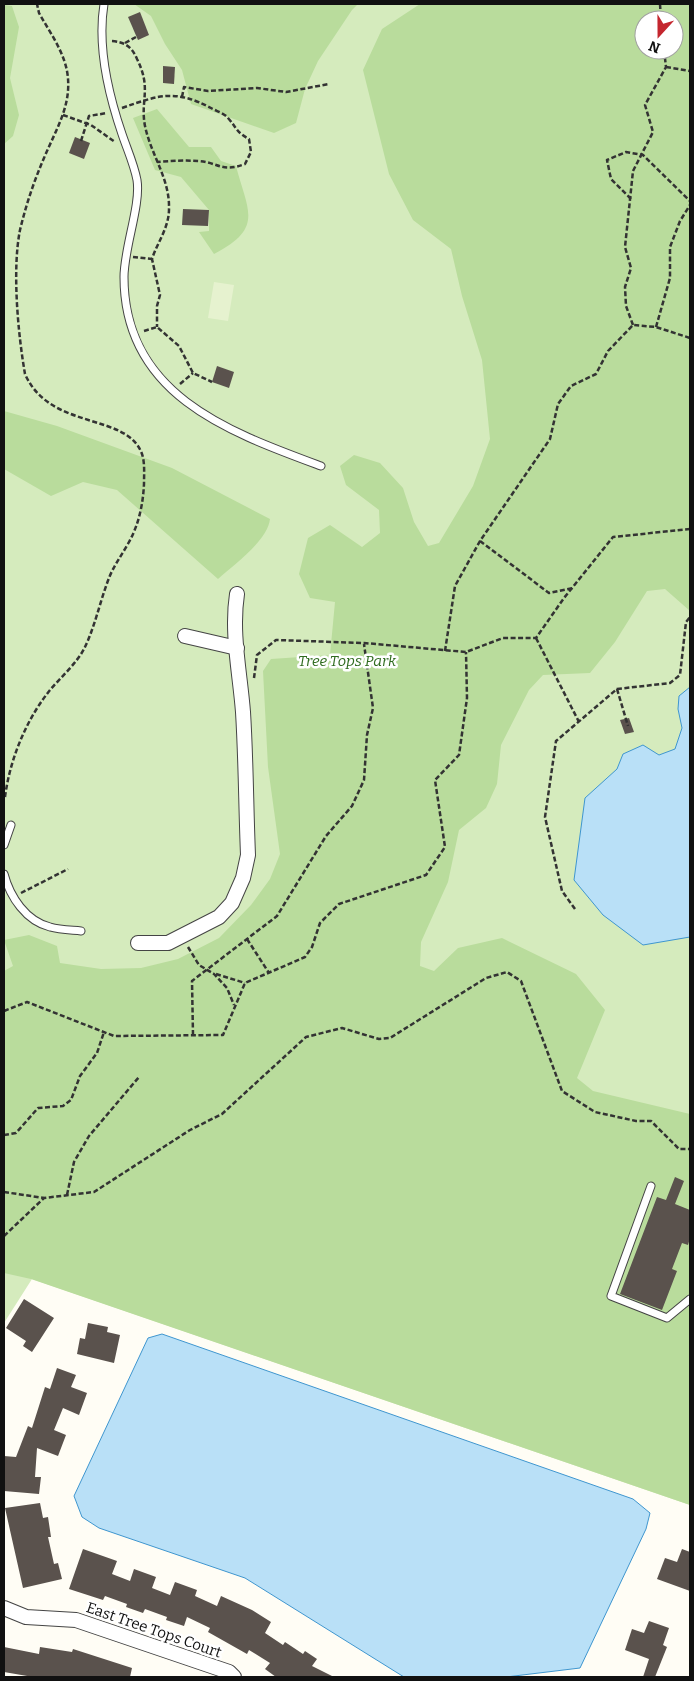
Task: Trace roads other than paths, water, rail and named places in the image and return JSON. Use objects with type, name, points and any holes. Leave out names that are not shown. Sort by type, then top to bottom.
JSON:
[{"type":"street","points":[[138,943],[168,943],[219,917],[232,903],[243,878],[248,855],[245,760],[234,615],[237,594]]},
{"type":"street","points":[[185,636],[237,648]]},
{"type":"street","name":"East Tree Tops Court","points":[[4,1608],[26,1617],[76,1620],[229,1672],[234,1677]]},
{"type":"lane","points":[[104,4],[102,42],[107,80],[138,183],[125,256],[124,295],[137,345],[151,366],[183,401],[210,419],[269,446],[321,466]]},
{"type":"lane","points":[[4,845],[11,825]]},
{"type":"lane","points":[[4,874],[8,890],[24,912],[49,927],[81,931]]},
{"type":"lane","points":[[651,1186],[611,1296],[667,1318],[690,1299]]},
{"type":"water","points":[[690,687],[690,937],[643,945],[603,915],[574,880],[585,798],[617,769],[623,754],[643,745],[659,755],[675,749],[682,728],[678,709],[679,696]]},
{"type":"water","points":[[162,1334],[633,1499],[650,1513],[646,1529],[580,1668],[506,1677],[404,1677],[245,1578],[99,1528],[82,1517],[74,1496],[148,1338]]},
{"type":"park label","name":"Tree Tops Park","points":[[347,661]]}]
